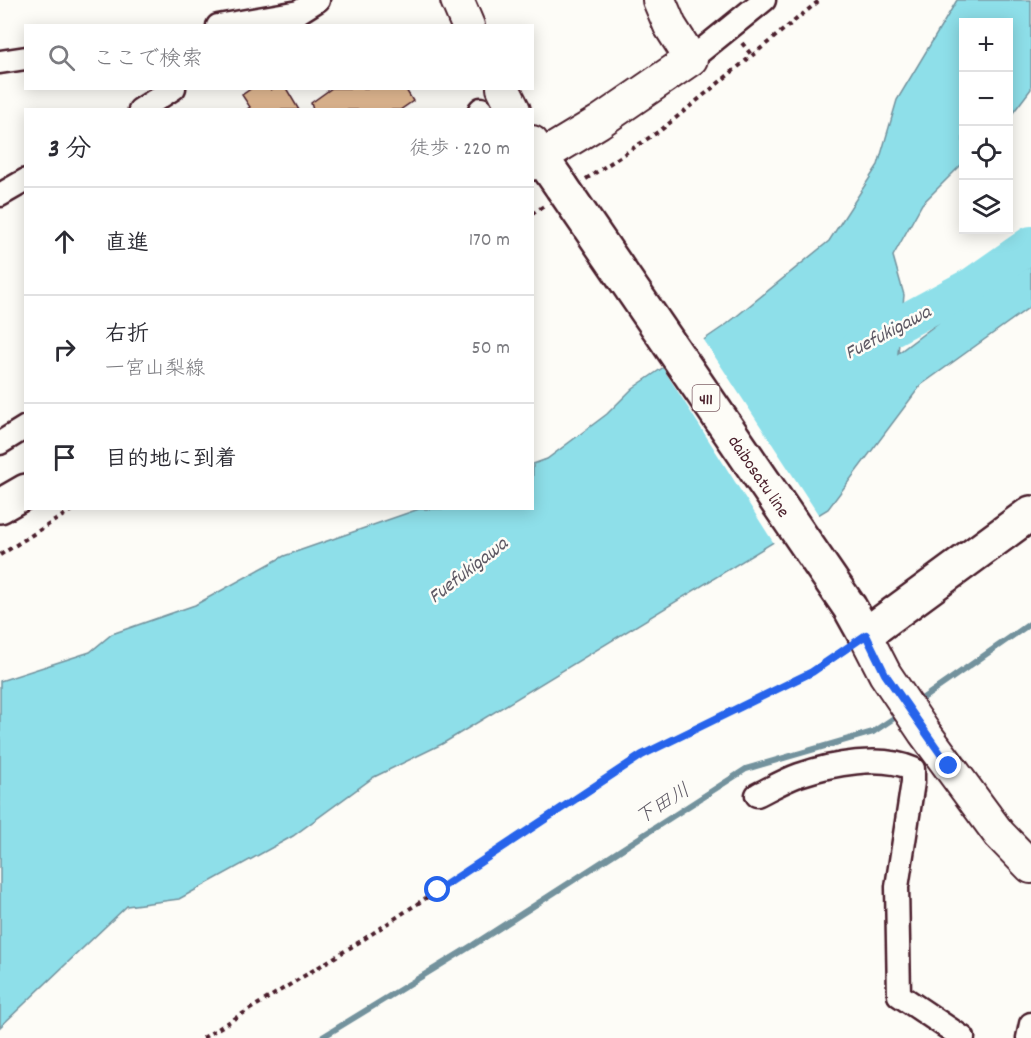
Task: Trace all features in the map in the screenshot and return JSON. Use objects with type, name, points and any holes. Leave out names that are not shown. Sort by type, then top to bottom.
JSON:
[{"type":"highway","name":"daibosatu line","points":[[535,154],[565,190],[858,622]]},
{"type":"highway","points":[[0,506],[24,492]]},
{"type":"highway","points":[[858,622],[1031,513]]},
{"type":"main road","points":[[458,0],[467,24]]},
{"type":"main road","points":[[535,154],[599,122],[691,59],[670,26],[659,0]]},
{"type":"main road","points":[[504,90],[513,108]]},
{"type":"main road","points":[[858,622],[885,674],[924,732],[999,834],[1031,867]]},
{"type":"street","points":[[691,59],[764,0]]},
{"type":"street","points":[[227,24],[308,6]]},
{"type":"street","points":[[280,24],[308,6]]},
{"type":"street","points":[[0,62],[24,58]]},
{"type":"street","points":[[143,108],[171,90]]},
{"type":"street","points":[[0,195],[24,181]]},
{"type":"street","points":[[0,443],[24,428]]},
{"type":"street","points":[[757,795],[799,775],[850,763],[881,760],[902,763],[913,769],[897,888],[899,995],[963,1038]]},
{"type":"street","points":[[1028,1038],[1031,1024]]},
{"type":"path","points":[[534,213],[565,190],[660,130],[820,0]]},
{"type":"path","points":[[0,555],[72,510]]},
{"type":"path","points":[[203,1038],[361,941],[642,755],[812,672],[858,622]]},
{"type":"water","points":[[957,0],[1031,0],[1031,89],[1013,113],[1013,18],[959,18],[959,167],[922,204],[893,256],[904,295],[898,353],[942,320],[1031,265],[1031,306],[921,385],[828,509],[442,744],[374,777],[293,836],[179,899],[127,906],[0,1027],[0,681],[90,652],[112,634],[195,605],[284,556],[416,510],[534,510],[534,464],[547,459],[607,414],[633,388],[727,324],[829,241],[878,165],[897,100]]},
{"type":"pier","points":[[702,337],[820,517],[775,545],[661,365]]},
{"type":"building","points":[[249,90],[287,90],[298,108],[249,108],[242,95]]},
{"type":"building","points":[[329,90],[406,90],[413,101],[403,108],[312,108],[311,103]]},
{"type":"waterway","name":"Fuefukigawa","points":[[859,346],[974,284],[1031,244]]},
{"type":"waterway","name":"下田川","points":[[916,703],[1031,623]]},
{"type":"waterway","name":"下田川","points":[[321,1038],[473,945],[746,769],[873,732],[900,714]]},
{"type":"route","points":[[438,890],[642,755],[812,672],[866,635],[885,674],[949,766]]}]
